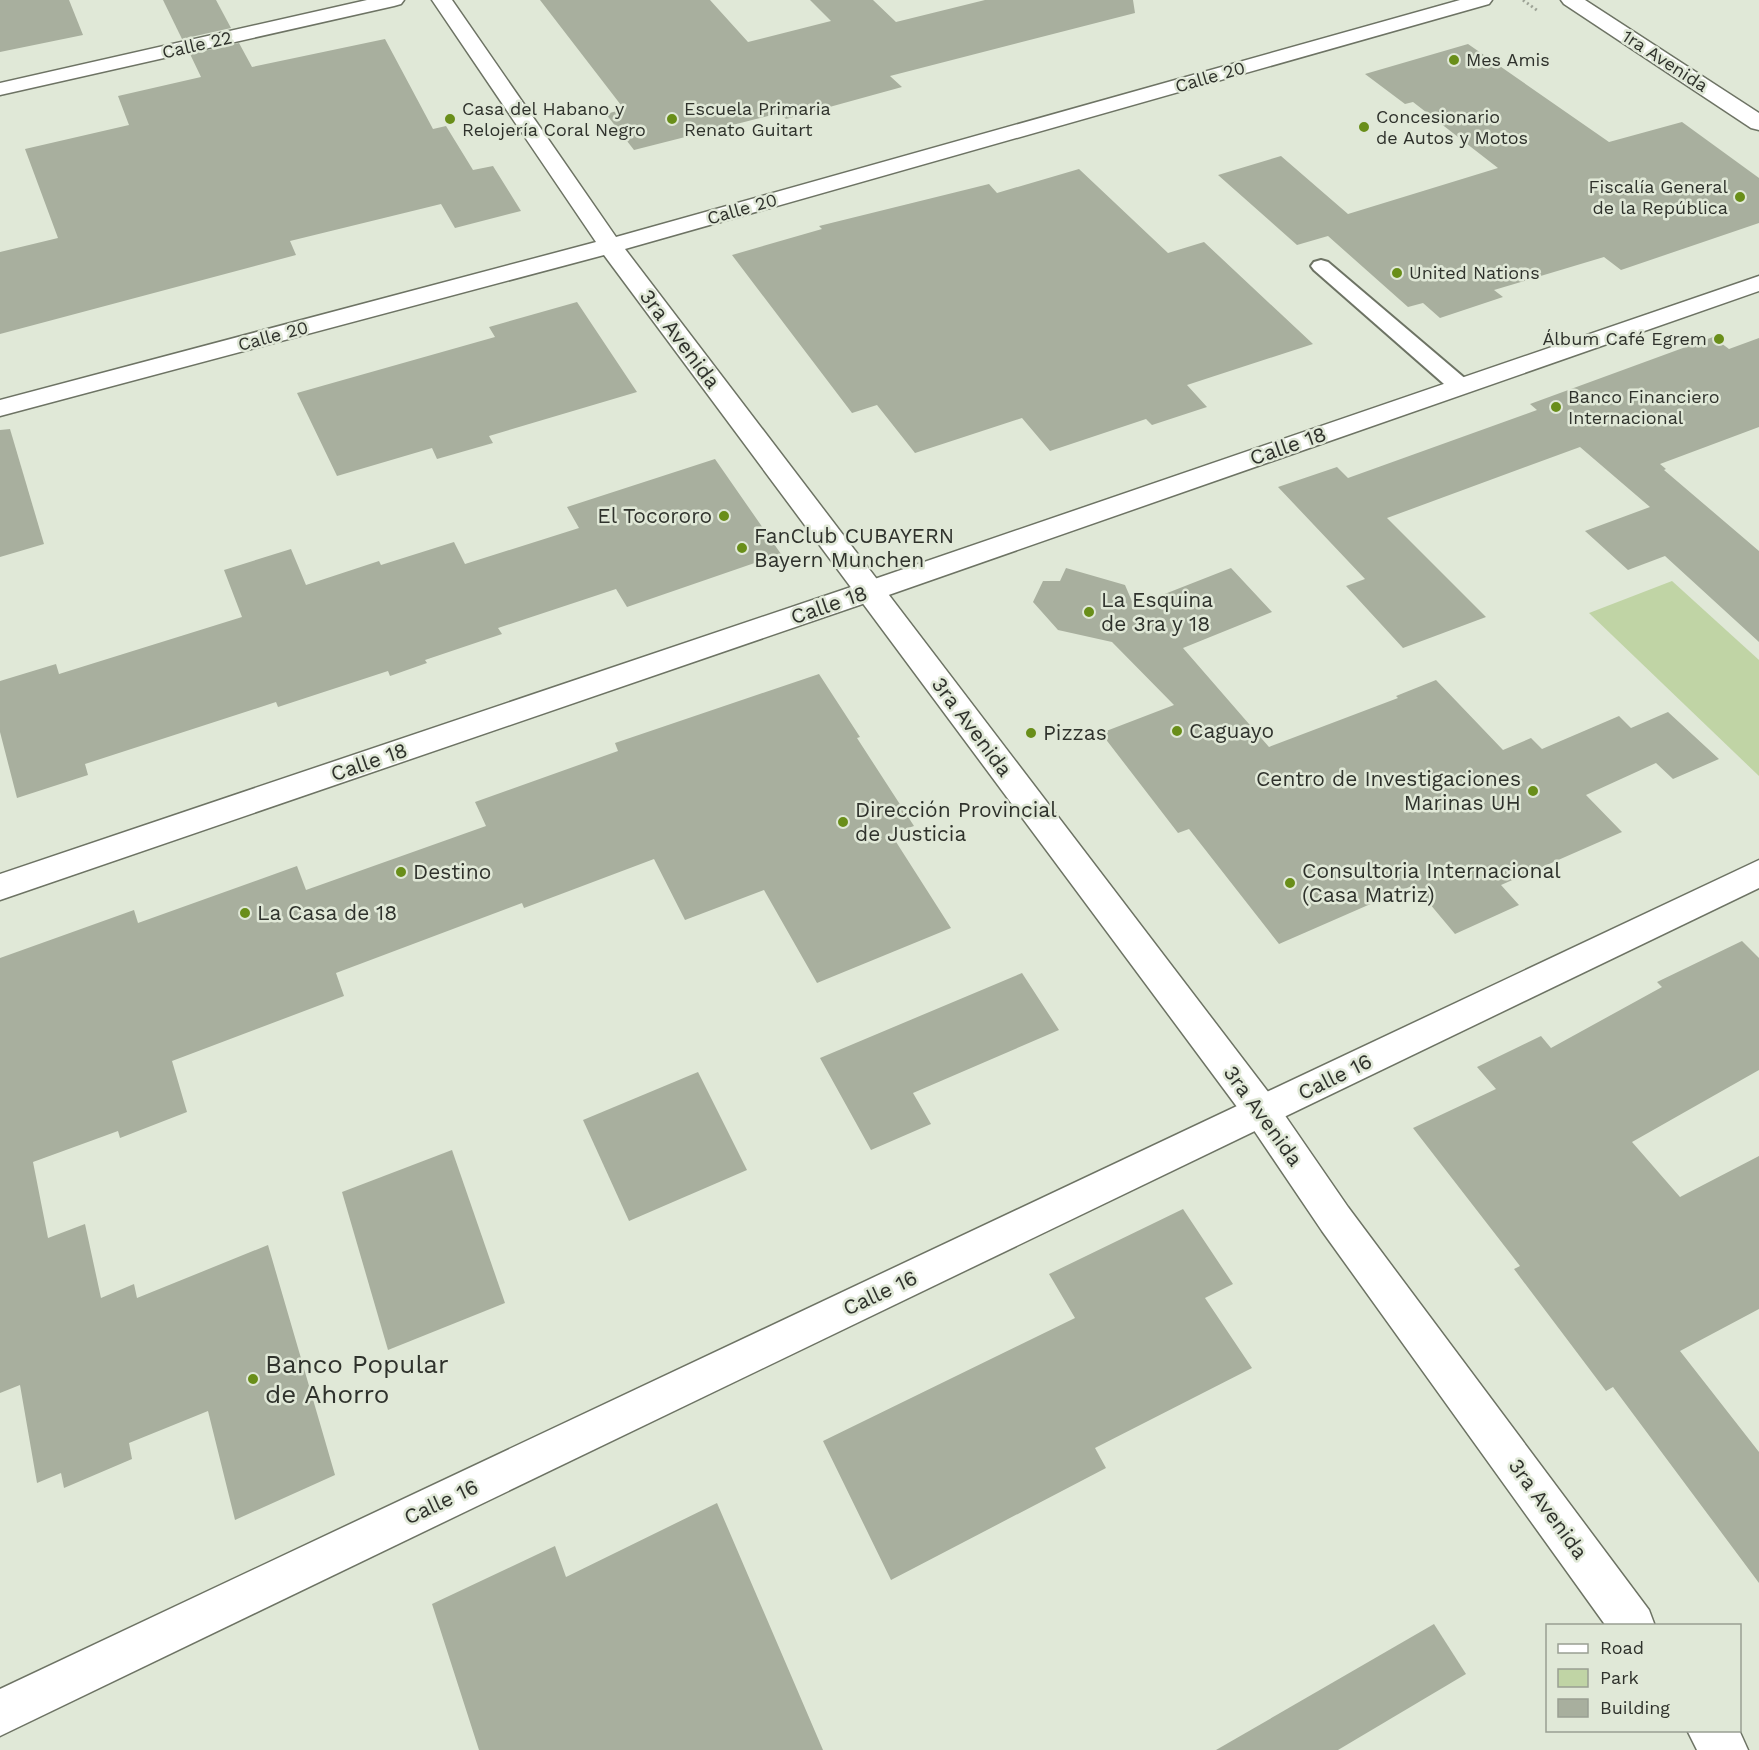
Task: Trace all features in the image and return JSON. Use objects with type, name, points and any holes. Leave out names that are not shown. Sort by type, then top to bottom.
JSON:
[{"type":"street","name":"Calle 22","points":[[0,89],[394,0]]},
{"type":"street","name":"3ra Avenida","points":[[442,0],[610,246],[1262,1112],[1335,1219],[1633,1624]]},
{"type":"street","name":"Calle 20","points":[[0,408],[610,246],[1482,0]]},
{"type":"street","name":"1ra Avenida","points":[[1571,0],[1759,123]]},
{"type":"street","name":"Calle 18","points":[[0,887],[870,591],[1759,283]]},
{"type":"street","name":"Calle 16","points":[[0,1713],[1759,873]]},
{"type":"street","points":[[1711,1732],[1725,1750]]},
{"type":"lane","points":[[1321,266],[1460,386]]},
{"type":"path","points":[[1523,0],[1541,13]]},
{"type":"green space","points":[[1672,581],[1759,660],[1759,776],[1589,613]]},
{"type":"building","points":[[0,0],[69,0],[83,35],[0,52]]},
{"type":"building","points":[[163,0],[216,0],[231,28],[182,39]]},
{"type":"building","points":[[540,0],[710,0],[748,42],[831,21],[810,0],[873,0],[896,22],[985,0],[1133,0],[1135,13],[890,76],[902,87],[786,119],[780,113],[634,150],[606,114],[624,109]]},
{"type":"building","points":[[385,39],[433,129],[446,126],[473,170],[493,166],[521,211],[455,228],[441,204],[290,241],[296,255],[0,334],[0,252],[58,238],[25,149],[129,125],[118,96],[201,77],[190,54],[239,43],[252,67]]},
{"type":"building","points":[[1468,44],[1609,142],[1682,122],[1759,178],[1759,223],[1621,270],[1604,257],[1494,290],[1503,297],[1440,318],[1423,303],[1408,307],[1328,236],[1297,245],[1218,175],[1281,156],[1348,214],[1498,168],[1413,102],[1405,104],[1365,74]]},
{"type":"building","points":[[1079,169],[1168,253],[1204,242],[1313,344],[1187,385],[1207,407],[1152,425],[1146,419],[1050,451],[1022,418],[915,453],[877,405],[852,413],[732,255],[822,229],[819,226],[989,184],[997,193]]},
{"type":"building","points":[[577,302],[637,392],[489,436],[493,443],[437,459],[432,448],[337,476],[297,393],[495,337],[489,327]]},
{"type":"building","points":[[1713,337],[1729,349],[1759,338],[1759,427],[1660,464],[1666,469],[1664,470],[1759,551],[1759,642],[1665,556],[1628,570],[1585,531],[1650,507],[1580,447],[1387,518],[1486,617],[1403,648],[1346,586],[1365,579],[1278,487],[1337,467],[1348,478],[1537,410],[1530,404]]},
{"type":"building","points":[[10,429],[44,544],[0,557],[0,430]]},
{"type":"building","points":[[715,459],[781,554],[627,607],[616,589],[498,628],[502,634],[425,660],[427,663],[390,676],[388,671],[278,707],[276,702],[85,764],[88,775],[17,798],[0,732],[0,681],[56,664],[59,674],[242,617],[224,570],[291,549],[306,585],[379,561],[381,565],[454,542],[465,564],[579,528],[567,507]]},
{"type":"building","points":[[1066,568],[1125,585],[1134,606],[1231,568],[1272,612],[1183,648],[1269,747],[1398,698],[1396,696],[1436,680],[1503,750],[1531,738],[1542,749],[1619,716],[1631,728],[1668,712],[1719,759],[1673,779],[1656,763],[1586,795],[1622,832],[1501,885],[1519,905],[1455,934],[1414,885],[1279,944],[1189,829],[1178,833],[1101,733],[1174,705],[1112,642],[1058,630],[1033,602],[1043,581],[1060,581]]},
{"type":"building","points":[[819,674],[914,826],[891,834],[951,928],[817,983],[764,890],[685,920],[654,859],[524,908],[522,903],[336,973],[344,996],[172,1061],[187,1112],[120,1138],[118,1131],[33,1162],[48,1238],[85,1224],[101,1298],[134,1284],[137,1298],[268,1245],[335,1475],[235,1520],[208,1411],[129,1443],[132,1459],[64,1488],[61,1473],[37,1483],[20,1385],[0,1393],[0,958],[134,910],[138,923],[297,866],[306,890],[486,826],[475,802],[618,751],[615,743]]},
{"type":"building","points":[[1742,941],[1759,958],[1759,1070],[1632,1142],[1680,1197],[1759,1156],[1759,1309],[1680,1351],[1759,1452],[1759,1583],[1613,1387],[1606,1391],[1514,1269],[1520,1266],[1413,1128],[1496,1089],[1477,1067],[1541,1036],[1551,1048],[1662,987],[1657,982]]},
{"type":"building","points":[[1022,973],[1059,1030],[913,1093],[931,1124],[871,1150],[820,1058]]},
{"type":"building","points":[[698,1072],[747,1170],[629,1221],[583,1120]]},
{"type":"building","points":[[452,1150],[505,1303],[388,1350],[342,1192]]},
{"type":"building","points":[[1183,1209],[1233,1284],[1205,1298],[1252,1368],[1095,1448],[1106,1468],[891,1580],[823,1441],[1075,1318],[1049,1274]]},
{"type":"building","points":[[717,1503],[823,1750],[479,1750],[432,1604],[555,1546],[566,1577]]},
{"type":"building","points":[[1434,1624],[1466,1674],[1338,1750],[1216,1750]]},
{"type":"place","name":"Mes Amis","points":[[1454,60]]},
{"type":"place","name":"Casa del Habano y Relojería Coral Negro","points":[[450,119]]},
{"type":"place","name":"Escuela Primaria Renato Guitart","points":[[672,119]]},
{"type":"place","name":"Concesionario de Autos y Motos","points":[[1364,127]]},
{"type":"place","name":"Fiscalía General de la República","points":[[1740,197]]},
{"type":"place","name":"United Nations","points":[[1397,273]]},
{"type":"place","name":"Álbum Café Egrem","points":[[1719,339]]},
{"type":"place","name":"Banco Financiero Internacional","points":[[1556,407]]},
{"type":"place","name":"El Tocororo","points":[[724,516]]},
{"type":"place","name":"FanClub CUBAYERN Bayern Munchen","points":[[742,548]]},
{"type":"place","name":"La Esquina de 3ra y 18","points":[[1089,612]]},
{"type":"place","name":"Caguayo","points":[[1177,731]]},
{"type":"place","name":"Pizzas","points":[[1031,733]]},
{"type":"place","name":"Centro de Investigaciones Marinas UH","points":[[1533,791]]},
{"type":"place","name":"Dirección Provincial de Justicia","points":[[843,822]]},
{"type":"place","name":"Destino","points":[[401,872]]},
{"type":"place","name":"Consultoria Internacional (Casa Matriz)","points":[[1290,883]]},
{"type":"place","name":"La Casa de 18","points":[[245,913]]},
{"type":"place","name":"Banco Popular de Ahorro","points":[[253,1379]]}]
